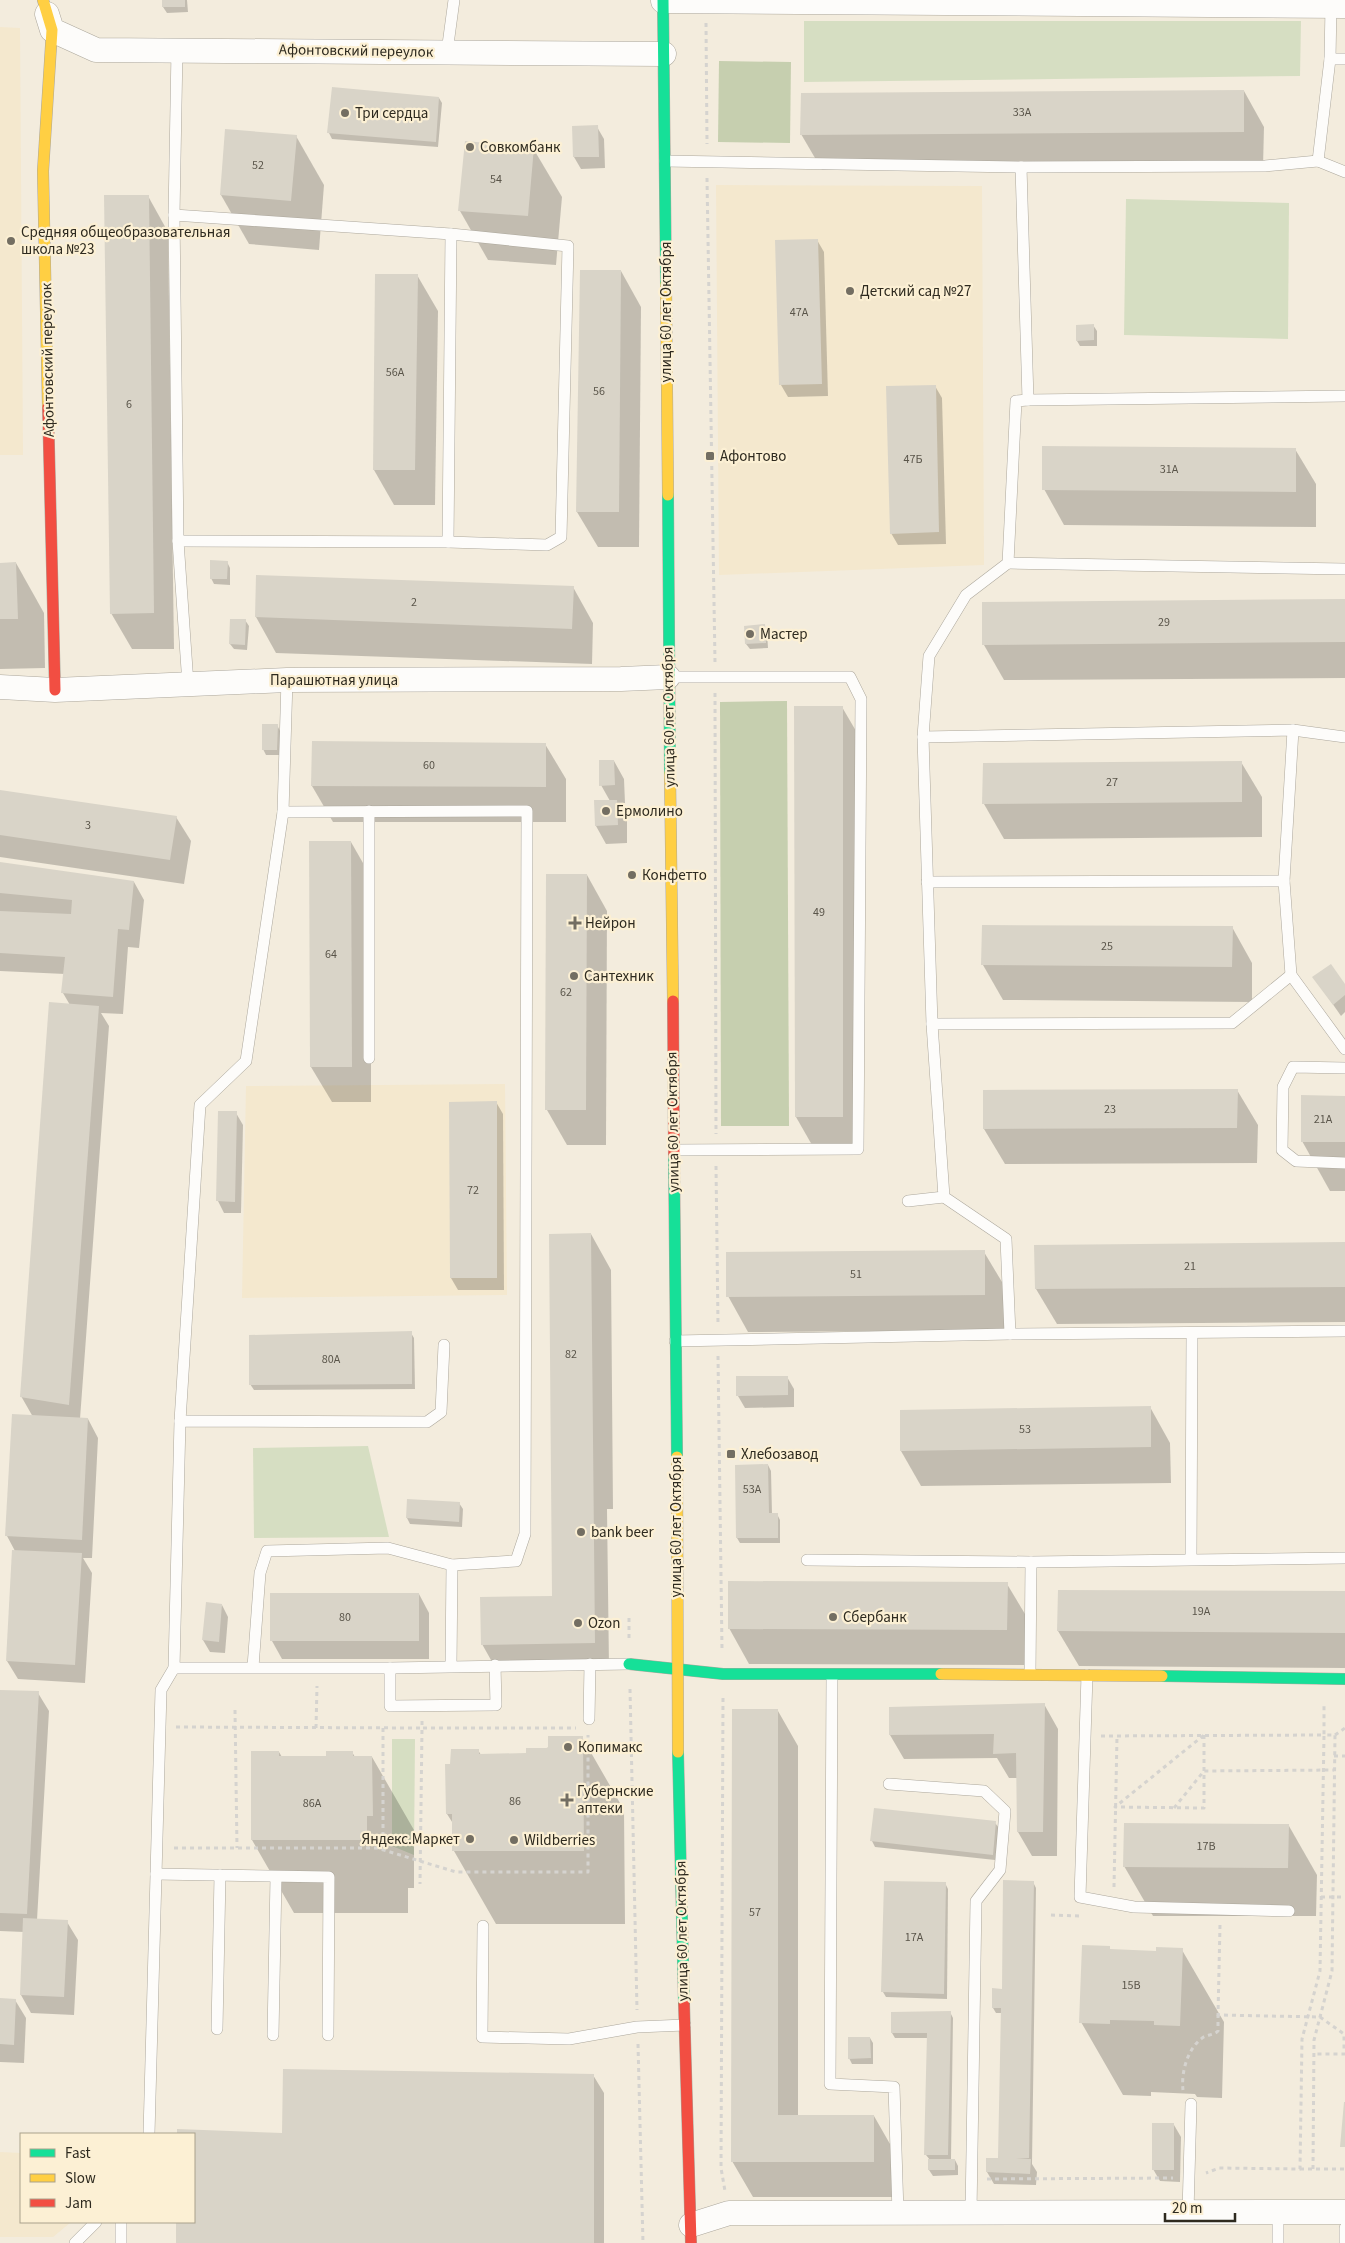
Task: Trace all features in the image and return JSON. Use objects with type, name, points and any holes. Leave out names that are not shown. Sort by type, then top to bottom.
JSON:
[{"type":"main road","name":"улица 60 лет Октября","points":[[663,0],[677,1669],[684,2025],[691,2234]]},
{"type":"main road","name":"Афонтовский переулок","points":[[52,30],[44,171],[55,690]]},
{"type":"main road","points":[[629,1664],[723,1674],[1030,1674],[1345,1679]]},
{"type":"street","name":"Афонтовский переулок","points":[[43,0],[52,30],[96,50],[664,54]]},
{"type":"street","points":[[663,0],[1338,6]]},
{"type":"street","name":"Парашютная улица","points":[[0,687],[55,690],[287,680],[621,679],[668,677]]},
{"type":"street","points":[[691,2234],[729,2213],[1345,2212]]},
{"type":"lane","points":[[447,52],[454,0]]},
{"type":"lane","points":[[1318,161],[1338,6]]},
{"type":"lane","points":[[177,50],[174,215],[178,541],[188,684]]},
{"type":"lane","points":[[1330,59],[1345,59]]},
{"type":"lane","points":[[665,161],[1021,167],[1265,166],[1318,161],[1345,172]]},
{"type":"lane","points":[[1021,167],[1028,400]]},
{"type":"lane","points":[[174,215],[451,234],[568,246],[561,537],[547,545],[448,542],[178,541]]},
{"type":"lane","points":[[448,542],[451,234]]},
{"type":"lane","points":[[1008,563],[1016,401],[1345,396]]},
{"type":"lane","points":[[944,1197],[932,1024],[923,737],[929,656],[966,595],[1008,563],[1345,570]]},
{"type":"lane","points":[[668,677],[850,677],[861,699],[858,1149],[673,1150]]},
{"type":"lane","points":[[149,2133],[161,1690],[174,1668],[180,1421],[200,1105],[246,1061],[283,812],[287,680]]},
{"type":"lane","points":[[923,737],[1293,730],[1345,737]]},
{"type":"lane","points":[[1293,730],[1284,881],[1291,975],[1345,1049]]},
{"type":"lane","points":[[253,1667],[260,1573],[268,1551],[388,1548],[452,1565],[516,1561],[525,1534],[527,811],[283,812]]},
{"type":"lane","points":[[369,1058],[370,812]]},
{"type":"lane","points":[[927,882],[1284,881]]},
{"type":"lane","points":[[932,1024],[1232,1023],[1291,975]]},
{"type":"lane","points":[[1345,1068],[1293,1067],[1283,1087],[1282,1150],[1296,1161],[1345,1163]]},
{"type":"lane","points":[[908,1201],[944,1197],[1006,1239],[1010,1334]]},
{"type":"lane","points":[[675,1341],[1010,1334],[1345,1331]]},
{"type":"lane","points":[[1191,1560],[1192,1333]]},
{"type":"lane","points":[[180,1421],[427,1422],[440,1412],[444,1345]]},
{"type":"lane","points":[[807,1560],[1031,1562],[1345,1558]]},
{"type":"lane","points":[[1030,1674],[1031,1562]]},
{"type":"lane","points":[[451,1666],[452,1565]]},
{"type":"lane","points":[[589,1724],[590,1664]]},
{"type":"lane","points":[[174,1668],[390,1668],[629,1664]]},
{"type":"lane","points":[[390,1668],[390,1706],[496,1705],[495,1666]]},
{"type":"lane","points":[[832,1675],[830,2084],[894,2087],[898,2212]]},
{"type":"lane","points":[[1087,1675],[1080,1897],[1134,1908],[1290,1911]]},
{"type":"lane","points":[[889,1784],[984,1791],[1005,1811],[1000,1870],[976,1901],[970,2180],[971,2213]]},
{"type":"lane","points":[[156,1874],[330,1877],[328,2035]]},
{"type":"lane","points":[[217,2029],[220,1875]]},
{"type":"lane","points":[[273,2035],[276,1877]]},
{"type":"lane","points":[[483,1926],[482,2037],[569,2039],[637,2027],[684,2025]]},
{"type":"lane","points":[[1188,2212],[1191,2104]]},
{"type":"lane","points":[[1278,2211],[1278,2243]]},
{"type":"lane","points":[[74,2243],[95,2223]]},
{"type":"lane","points":[[121,2223],[121,2243]]},
{"type":"lane","points":[[1345,2228],[1345,2243]]},
{"type":"path","points":[[706,0],[715,677],[716,1150],[723,1674],[721,2168],[729,2213]]},
{"type":"path","points":[[629,1618],[643,2243]]},
{"type":"path","points":[[316,1728],[318,1667]]},
{"type":"path","points":[[1300,2169],[1302,2039],[1320,1971],[1324,1679]]},
{"type":"path","points":[[420,1884],[422,1705]]},
{"type":"path","points":[[235,1710],[237,1848]]},
{"type":"path","points":[[156,1848],[377,1848],[456,1872],[588,1872],[589,1724]]},
{"type":"path","points":[[160,1726],[578,1728]]},
{"type":"path","points":[[383,1728],[383,1850]]},
{"type":"path","points":[[1085,1736],[1334,1735],[1345,1728]]},
{"type":"path","points":[[1115,1807],[1204,1808],[1204,1735]]},
{"type":"path","points":[[1115,1807],[1204,1735]]},
{"type":"path","points":[[1313,2169],[1314,2040],[1332,1971],[1334,1735]]},
{"type":"path","points":[[1114,1904],[1117,1736]]},
{"type":"path","points":[[1334,1756],[1345,1756]]},
{"type":"path","points":[[1204,1770],[1334,1770]]},
{"type":"path","points":[[1174,1808],[1204,1770]]},
{"type":"path","points":[[1321,1897],[1345,1897]]},
{"type":"path","points":[[1051,1915],[1087,1916]]},
{"type":"path","points":[[1191,2104],[1185,2100],[1183,2088],[1182,2076],[1186,2063],[1202,2037],[1214,2035],[1218,2031],[1220,1918]]},
{"type":"path","points":[[1218,2015],[1320,2017],[1345,2034],[1344,2054],[1314,2054]]},
{"type":"path","points":[[970,2180],[1189,2178],[1219,2168],[1345,2169]]},
{"type":"shaded area","name":"Средняя общеобразовательная школа №23","points":[[0,27],[20,28],[23,455],[0,455]]},
{"type":"shaded area","name":"Детский сад №27","points":[[716,185],[982,186],[984,565],[719,575]]},
{"type":"shaded area","points":[[505,1084],[507,1295],[242,1298],[246,1086]]},
{"type":"shaded area","points":[[0,2152],[20,2153],[20,2223],[70,2223],[53,2237],[0,2237]]},
{"type":"green space","points":[[804,21],[1301,21],[1300,76],[804,82]]},
{"type":"green space","points":[[719,61],[791,62],[790,143],[718,142]]},
{"type":"green space","points":[[1126,199],[1289,203],[1288,339],[1124,335]]},
{"type":"green space","points":[[787,701],[789,1126],[721,1126],[720,702]]},
{"type":"green space","points":[[368,1446],[389,1537],[254,1538],[253,1448]]},
{"type":"green space","points":[[392,1739],[415,1739],[414,1855],[392,1846]]},
{"type":"building","points":[[162,0],[185,0],[185,7],[162,7]]},
{"type":"building","points":[[332,87],[439,97],[436,142],[327,133]]},
{"type":"building","points":[[1244,90],[1244,132],[800,135],[801,93]]},
{"type":"building","points":[[598,125],[599,157],[573,157],[572,126]]},
{"type":"building","points":[[225,129],[297,135],[291,201],[220,195]]},
{"type":"building","points":[[465,141],[534,147],[528,216],[458,211]]},
{"type":"building","points":[[104,195],[149,195],[154,613],[110,614]]},
{"type":"building","points":[[818,239],[822,384],[779,385],[775,240]]},
{"type":"building","points":[[580,270],[621,270],[619,512],[576,512]]},
{"type":"building","points":[[375,274],[418,274],[415,470],[373,470]]},
{"type":"building","points":[[1094,324],[1094,340],[1076,341],[1076,325]]},
{"type":"building","points":[[936,385],[939,532],[890,534],[886,386]]},
{"type":"building","points":[[1042,446],[1296,448],[1296,492],[1042,490]]},
{"type":"building","points":[[210,560],[228,561],[227,579],[210,579]]},
{"type":"building","points":[[16,562],[18,619],[0,619],[0,563]]},
{"type":"building","points":[[256,575],[574,586],[572,629],[255,617]]},
{"type":"building","points":[[1345,599],[1345,642],[982,645],[982,602]]},
{"type":"building","points":[[230,619],[246,619],[245,645],[229,644]]},
{"type":"building","points":[[765,624],[766,643],[745,644],[744,626]]},
{"type":"building","points":[[794,706],[843,706],[843,1117],[795,1117]]},
{"type":"building","points":[[262,724],[278,724],[277,750],[262,750]]},
{"type":"building","points":[[312,741],[546,743],[546,787],[311,786]]},
{"type":"building","points":[[599,760],[614,760],[615,785],[599,786]]},
{"type":"building","points":[[1242,761],[1242,802],[982,804],[983,763]]},
{"type":"building","points":[[0,790],[177,816],[170,860],[0,835]]},
{"type":"building","points":[[594,800],[617,800],[618,825],[595,826]]},
{"type":"building","points":[[309,841],[351,841],[352,1067],[310,1067]]},
{"type":"building","points":[[0,862],[134,881],[129,930],[118,929],[113,997],[61,993],[65,957],[0,953],[0,911],[71,914],[72,900],[0,893]]},
{"type":"building","points":[[546,874],[587,874],[586,1110],[545,1110]]},
{"type":"building","points":[[982,925],[1233,926],[1232,967],[981,965]]},
{"type":"building","points":[[1331,964],[1345,984],[1345,995],[1333,1005],[1312,977]]},
{"type":"building","points":[[49,1002],[99,1006],[69,1405],[20,1397]]},
{"type":"building","points":[[1238,1089],[1237,1128],[983,1129],[983,1090]]},
{"type":"building","points":[[1301,1095],[1345,1096],[1345,1142],[1301,1142]]},
{"type":"building","points":[[497,1101],[497,1278],[450,1278],[449,1102]]},
{"type":"building","points":[[218,1111],[237,1111],[235,1202],[216,1201]]},
{"type":"building","points":[[591,1233],[595,1643],[481,1645],[480,1597],[552,1596],[549,1234]]},
{"type":"building","points":[[1345,1242],[1345,1287],[1035,1289],[1034,1245]]},
{"type":"building","points":[[985,1250],[985,1295],[726,1297],[726,1252]]},
{"type":"building","points":[[412,1331],[412,1384],[249,1385],[249,1335]]},
{"type":"building","points":[[736,1376],[788,1376],[788,1395],[736,1396]]},
{"type":"building","points":[[1151,1406],[1151,1447],[900,1451],[900,1410]]},
{"type":"building","points":[[12,1414],[88,1418],[82,1540],[5,1536]]},
{"type":"building","points":[[768,1464],[769,1513],[778,1513],[778,1538],[736,1538],[735,1465]]},
{"type":"building","points":[[407,1499],[460,1502],[459,1522],[406,1518]]},
{"type":"building","points":[[12,1550],[82,1553],[75,1665],[6,1661]]},
{"type":"building","points":[[728,1581],[1008,1582],[1007,1630],[728,1629]]},
{"type":"building","points":[[1058,1590],[1345,1591],[1345,1633],[1057,1631]]},
{"type":"building","points":[[270,1593],[419,1593],[419,1641],[270,1641]]},
{"type":"building","points":[[206,1602],[222,1604],[219,1642],[202,1640]]},
{"type":"building","points":[[0,1690],[39,1691],[27,1914],[0,1913]]},
{"type":"building","points":[[1045,1703],[1043,1832],[1017,1832],[1016,1753],[993,1754],[994,1734],[889,1735],[889,1707]]},
{"type":"building","points":[[732,1709],[778,1709],[778,2115],[874,2115],[874,2162],[731,2162]]},
{"type":"building","points":[[548,1736],[583,1736],[584,1851],[452,1851],[452,1814],[446,1814],[445,1764],[450,1764],[451,1749],[479,1749],[479,1754],[526,1753],[526,1748],[548,1748]]},
{"type":"building","points":[[251,1751],[279,1751],[279,1756],[326,1756],[326,1751],[353,1751],[353,1756],[372,1756],[373,1816],[367,1816],[367,1840],[251,1840]]},
{"type":"building","points":[[874,1808],[996,1821],[993,1855],[870,1841]]},
{"type":"building","points":[[1124,1823],[1289,1824],[1288,1868],[1123,1867]]},
{"type":"building","points":[[1003,1880],[1034,1881],[1029,2158],[1016,2159],[1031,2159],[1030,2174],[986,2172],[986,2158],[998,2158],[1001,2008],[992,2008],[992,1988],[1002,1989]]},
{"type":"building","points":[[884,1881],[946,1882],[944,1994],[881,1992]]},
{"type":"building","points":[[23,1918],[68,1920],[64,1997],[20,1995]]},
{"type":"building","points":[[1082,1945],[1110,1946],[1110,1949],[1156,1951],[1156,1947],[1183,1948],[1180,2026],[1154,2025],[1154,2021],[1110,2020],[1110,2024],[1079,2023]]},
{"type":"building","points":[[0,1998],[16,1999],[14,2045],[0,2044]]},
{"type":"building","points":[[951,2011],[948,2155],[924,2155],[927,2033],[891,2033],[891,2012]]},
{"type":"building","points":[[848,2037],[870,2037],[871,2058],[848,2059]]},
{"type":"building","points":[[283,2069],[594,2074],[594,2243],[176,2243],[176,2223],[195,2223],[195,2133],[177,2133],[177,2129],[282,2133]]},
{"type":"building","points":[[1344,2102],[1345,2147],[1340,2147]]},
{"type":"building","points":[[1152,2123],[1174,2123],[1174,2170],[1152,2170]]},
{"type":"building","points":[[928,2159],[955,2159],[955,2170],[928,2170]]},
{"type":"traffic: fast","points":[[663,0],[666,284]]},
{"type":"traffic: fast","points":[[668,495],[670,773]]},
{"type":"traffic: fast","points":[[674,1156],[677,1457]]},
{"type":"traffic: fast","points":[[629,1664],[723,1674],[941,1674]]},
{"type":"traffic: fast","points":[[1162,1676],[1345,1679]]},
{"type":"traffic: fast","points":[[678,1752],[684,2003]]},
{"type":"traffic: slow","points":[[43,0],[52,30],[43,171],[48,407]]},
{"type":"traffic: slow","points":[[666,284],[668,495]]},
{"type":"traffic: slow","points":[[670,773],[673,1001]]},
{"type":"traffic: slow","points":[[677,1457],[678,1752]]},
{"type":"traffic: slow","points":[[941,1674],[1162,1676]]},
{"type":"traffic: jam","points":[[48,407],[55,690]]},
{"type":"traffic: jam","points":[[673,1001],[674,1156]]},
{"type":"traffic: jam","points":[[684,2003],[691,2243]]},
{"type":"place","name":"Три сердца","points":[[345,113]]},
{"type":"place","name":"Совкомбанк","points":[[470,147]]},
{"type":"place","name":"Средняя общеобразовательная школа №23","points":[[11,241]]},
{"type":"place","name":"Детский сад №27","points":[[850,291]]},
{"type":"place","name":"Афонтово","points":[[710,456]]},
{"type":"place","name":"Мастер","points":[[750,634]]},
{"type":"place","name":"Ермолино","points":[[606,811]]},
{"type":"place","name":"Конфетто","points":[[632,875]]},
{"type":"place","name":"Нейрон","points":[[575,923]]},
{"type":"place","name":"Сантехник","points":[[574,976]]},
{"type":"place","name":"Хлебозавод","points":[[731,1454]]},
{"type":"place","name":"bank beer","points":[[581,1532]]},
{"type":"place","name":"Сбербанк","points":[[833,1617]]},
{"type":"place","name":"Ozon","points":[[578,1623]]},
{"type":"place","name":"Копимакс","points":[[568,1747]]},
{"type":"place","name":"Губернские аптеки","points":[[567,1800]]},
{"type":"place","name":"Яндекс.Маркет","points":[[470,1839]]},
{"type":"place","name":"Wildberries","points":[[514,1840]]}]
